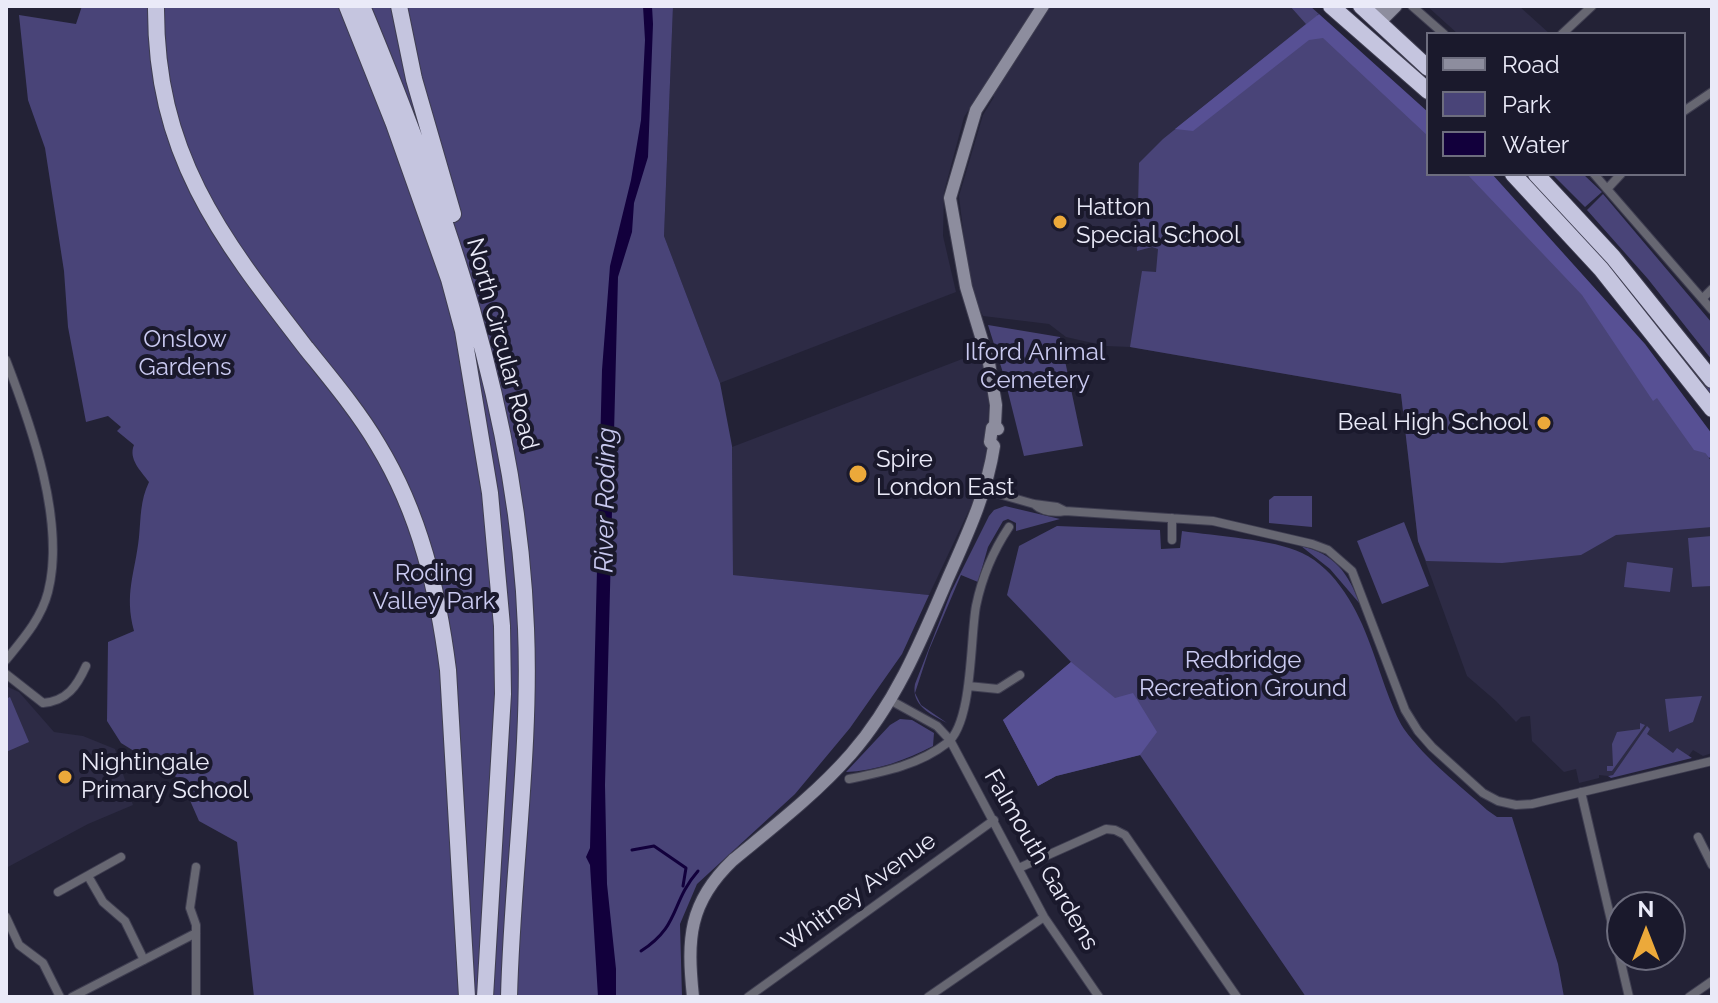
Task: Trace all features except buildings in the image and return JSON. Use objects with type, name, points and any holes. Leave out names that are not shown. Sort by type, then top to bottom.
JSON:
[{"type":"highway","points":[[156,6],[167,106],[190,178],[218,227],[261,290],[379,446],[411,512],[426,554],[442,626],[450,696],[467,997]]},
{"type":"highway","name":"North Circular Road","points":[[347,6],[394,124],[449,279],[463,331],[481,434],[498,565],[502,640],[499,775],[485,997]]},
{"type":"highway","name":"North Circular Road","points":[[362,6],[412,132],[462,274],[504,435],[514,491],[525,600],[527,709],[509,997]]},
{"type":"highway","points":[[399,6],[414,79],[457,228],[462,274]]},
{"type":"highway","points":[[1331,6],[1426,89]]},
{"type":"highway","points":[[1361,6],[1378,13],[1426,66]]},
{"type":"highway","points":[[1358,28],[1378,13]]},
{"type":"highway","points":[[1378,13],[1379,34],[1426,79]]},
{"type":"highway","points":[[1515,176],[1601,269],[1712,409]]},
{"type":"highway","points":[[1538,176],[1613,257],[1712,380]]},
{"type":"street","points":[[693,997],[690,937],[703,895],[716,876],[733,860],[838,768],[890,700],[919,645],[985,490],[999,430],[995,425],[996,405],[991,375],[966,287],[950,198],[976,110],[1043,6]]},
{"type":"street","points":[[1378,13],[1383,19],[1396,6]]},
{"type":"street","points":[[1412,6],[1442,32]]},
{"type":"street","points":[[1564,32],[1592,6]]},
{"type":"street","points":[[1686,110],[1712,92]]},
{"type":"street","points":[[1596,176],[1712,310]]},
{"type":"street","points":[[1608,188],[1619,176]]},
{"type":"street","points":[[1703,298],[1712,289]]},
{"type":"street","points":[[6,360],[36,441],[52,533],[48,592],[31,630],[6,660]]},
{"type":"street","points":[[985,490],[1055,513],[1065,511],[1227,524],[1328,550],[1352,571],[1405,710],[1432,747],[1474,786],[1498,801],[1516,805],[1532,804],[1712,761]]},
{"type":"street","points":[[1172,518],[1172,540]]},
{"type":"street","points":[[849,779],[888,771],[921,759],[950,740],[958,725],[968,686],[976,606],[993,552],[1009,527]]},
{"type":"street","points":[[6,674],[43,703],[54,702],[76,688],[86,666]]},
{"type":"street","points":[[968,686],[998,689],[1020,675]]},
{"type":"street","points":[[890,700],[937,726],[950,740]]},
{"type":"street","name":"Falmouth Gardens","points":[[950,740],[1044,917],[1099,997]]},
{"type":"street","points":[[1581,792],[1629,997]]},
{"type":"street","name":"Whitney Avenue","points":[[748,997],[994,820]]},
{"type":"street","points":[[1019,868],[1106,829],[1125,835],[1237,997]]},
{"type":"street","points":[[1698,837],[1712,865]]},
{"type":"street","points":[[58,892],[121,857]]},
{"type":"street","points":[[196,867],[190,908],[196,933],[196,997]]},
{"type":"street","points":[[88,876],[103,902],[125,921],[144,960]]},
{"type":"street","points":[[6,917],[19,945],[43,963],[60,997]]},
{"type":"street","points":[[928,997],[1044,917]]},
{"type":"street","points":[[72,997],[196,933]]},
{"type":"street","points":[[1689,997],[1712,981]]},
{"type":"shaded area","points":[[673,6],[1304,6],[1426,171],[1426,176],[1430,176],[1712,462],[1712,753],[1703,756],[1693,750],[1688,757],[1608,776],[1599,775],[1599,778],[1579,783],[1576,769],[1564,772],[1532,741],[1530,716],[1521,717],[1516,722],[1467,676],[1418,541],[1401,394],[1130,347],[1106,346],[1066,337],[1049,324],[983,316],[970,289],[959,196],[983,115],[994,97],[984,87],[964,117],[944,192],[943,236],[956,292],[720,383],[664,236]]},
{"type":"shaded area","points":[[1427,6],[1519,6],[1548,32],[1456,32]]},
{"type":"shaded area","points":[[1319,14],[1426,110],[1426,134],[1323,38],[1309,40],[1193,131],[1175,129]]},
{"type":"shaded area","points":[[1469,176],[1494,176],[1645,344],[1712,434],[1712,456],[1709,458],[1705,453],[1694,450],[1657,398],[1653,401],[1582,295]]},
{"type":"shaded area","name":"Spire London East","points":[[978,353],[984,366],[989,405],[985,466],[979,489],[929,595],[733,575],[732,447]]},
{"type":"shaded area","points":[[1071,662],[1115,698],[1133,693],[1157,732],[1140,755],[1056,776],[1038,786],[1003,720]]},
{"type":"shaded area","name":"Nightingale Primary School","points":[[6,686],[19,692],[54,732],[83,736],[115,749],[133,805],[88,824],[6,868]]},
{"type":"green space","name":"Roding Valley Park","points":[[82,6],[673,6],[664,236],[720,383],[732,446],[733,575],[929,595],[902,654],[850,728],[795,794],[697,884],[680,924],[682,997],[254,997],[237,842],[199,821],[181,780],[121,743],[107,721],[108,642],[134,631],[130,594],[142,502],[149,482],[134,460],[134,445],[117,431],[121,427],[108,416],[86,422],[68,327],[64,271],[45,148],[28,100],[19,15],[76,24]]},
{"type":"green space","name":"Beal High School","points":[[1290,6],[1310,6],[1426,121],[1426,176],[1481,176],[1592,301],[1712,462],[1712,527],[1616,535],[1581,555],[1502,563],[1426,561],[1418,541],[1401,394],[1130,347],[1142,271],[1156,272],[1158,249],[1152,247],[1137,251],[1139,163],[1163,139],[1306,24]]},
{"type":"green space","points":[[1522,176],[1530,176],[1624,279],[1712,391],[1712,399],[1618,281]]},
{"type":"green space","points":[[1554,176],[1585,176],[1602,192],[1585,207]]},
{"type":"green space","points":[[1603,194],[1712,323],[1712,360],[1648,279],[1587,210]]},
{"type":"green space","name":"Ilford Animal Cemetery","points":[[988,325],[1060,337],[1083,446],[1024,456]]},
{"type":"green space","points":[[1274,496],[1312,496],[1312,527],[1269,523],[1269,500]]},
{"type":"green space","points":[[1005,506],[1060,519],[1016,531],[1016,523],[1008,519],[1003,521],[988,547],[978,582],[961,575],[929,650],[915,692],[915,684],[951,592],[994,510]]},
{"type":"green space","points":[[1404,522],[1429,586],[1382,604],[1357,541]]},
{"type":"green space","name":"Redbridge Recreation Ground","points":[[1057,526],[1160,530],[1161,549],[1180,548],[1182,531],[1260,541],[1302,553],[1325,569],[1344,592],[1359,618],[1404,729],[1433,762],[1487,810],[1497,817],[1512,817],[1558,964],[1564,997],[1306,997],[1140,755],[1056,776],[1038,786],[1003,720],[1071,662],[1007,595],[1019,546]]},
{"type":"green space","points":[[1712,536],[1712,586],[1692,587],[1688,538]]},
{"type":"green space","points":[[1301,546],[1323,554],[1339,566],[1360,604],[1330,569]]},
{"type":"green space","points":[[1627,562],[1673,568],[1670,592],[1624,587]]},
{"type":"green space","points":[[1702,696],[1693,722],[1669,732],[1665,699]]},
{"type":"green space","points":[[10,697],[29,742],[6,752],[6,699]]},
{"type":"green space","points":[[900,719],[912,720],[934,733],[933,746],[891,764],[846,772],[890,725]]},
{"type":"green space","points":[[1640,723],[1645,725],[1612,771],[1607,771],[1607,766],[1613,766],[1612,744],[1617,732],[1640,729]]},
{"type":"green space","points":[[1647,726],[1650,729],[1647,734],[1673,753],[1677,748],[1692,758],[1611,778],[1608,776],[1613,775]]},
{"type":"water","name":"River Roding","points":[[643,6],[652,6],[653,24],[648,157],[634,203],[632,232],[618,277],[605,785],[607,884],[616,997],[598,997],[590,865],[586,857],[590,848],[602,370],[610,266],[631,180],[641,120],[645,40]]},
{"type":"waterway","points":[[632,850],[654,846],[686,868],[683,886]]},
{"type":"waterway","points":[[641,951],[663,932],[698,871]]},
{"type":"place","name":"Hatton Special School","points":[[1060,222]]},
{"type":"place","name":"Beal High School","points":[[1544,423]]},
{"type":"place","name":"Spire London East","points":[[858,474]]},
{"type":"place","name":"Nightingale Primary School","points":[[65,777]]},
{"type":"park label","name":"Onslow Gardens","points":[[185,354]]}]
